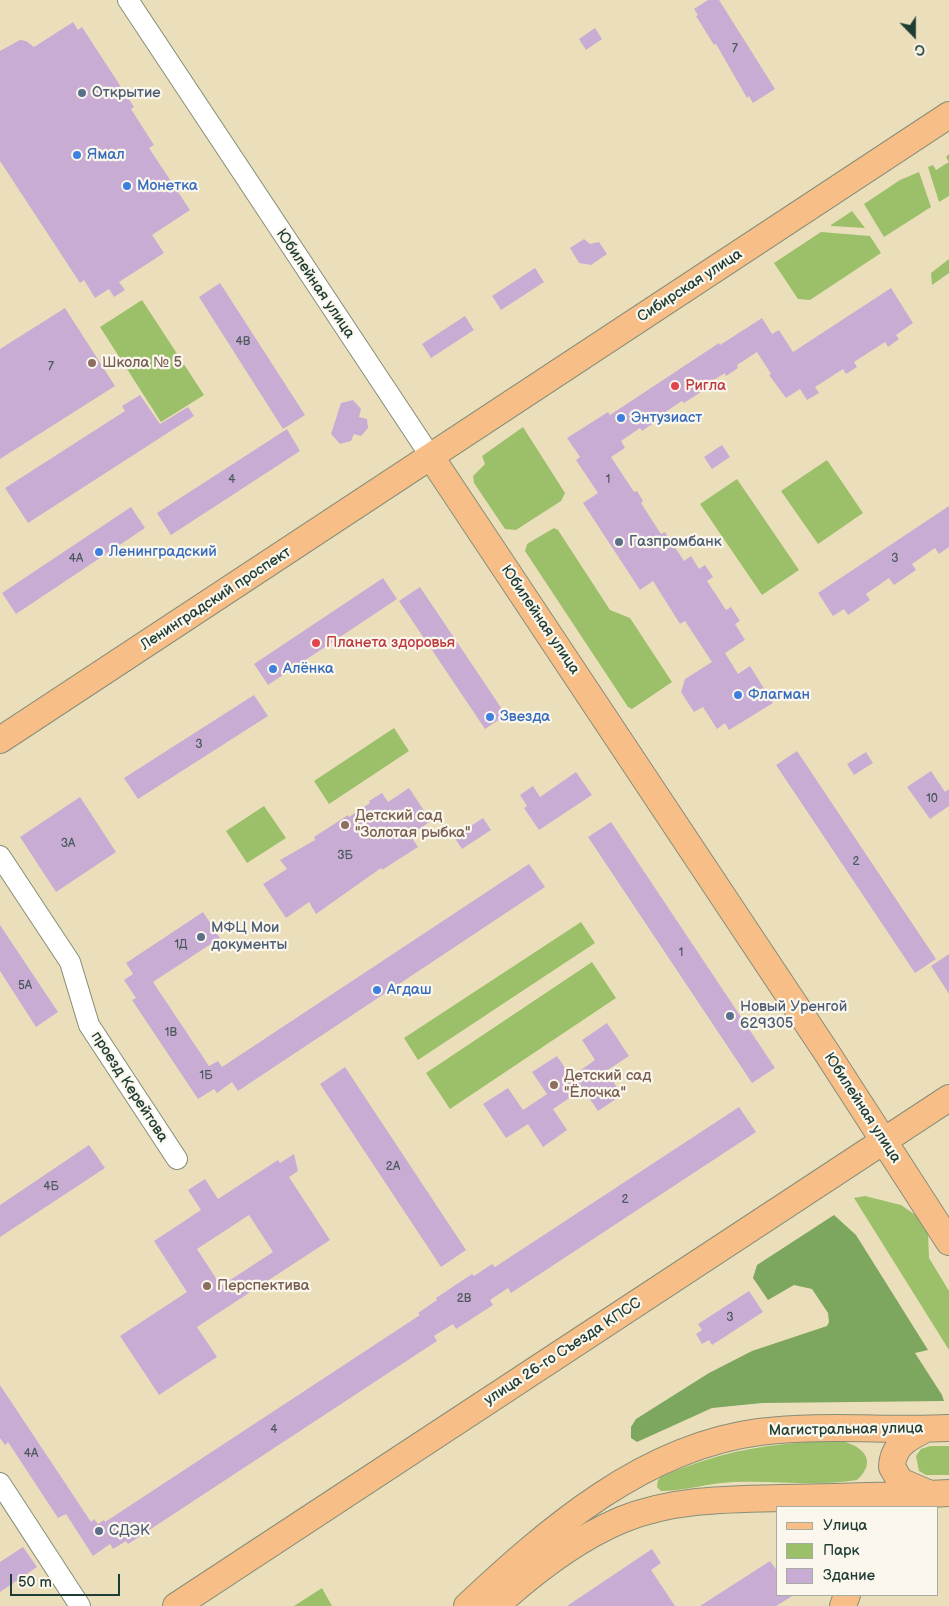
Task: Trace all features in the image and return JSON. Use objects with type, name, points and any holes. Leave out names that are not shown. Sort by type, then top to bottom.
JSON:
[{"type":"main road","name":"Сибирская улица","points":[[431,457],[949,115]]},
{"type":"main road","name":"Ленинградский проспект","points":[[0,740],[431,457]]},
{"type":"main road","name":"Юбилейная улица","points":[[431,457],[949,1242]]},
{"type":"main road","name":"улица 26-го Съезда КПСС","points":[[176,1606],[949,1098]]},
{"type":"main road","name":"Магистральная улица","points":[[468,1606],[538,1542],[608,1491],[664,1461],[705,1444],[759,1432],[791,1429],[937,1429]]},
{"type":"main road","points":[[937,1429],[908,1438],[897,1448],[892,1468],[900,1481],[941,1494]]},
{"type":"main road","points":[[496,1606],[518,1586],[572,1546],[621,1520],[650,1510],[712,1500],[941,1494]]},
{"type":"main road","points":[[776,1498],[808,1506]]},
{"type":"street","name":"Юбилейная улица","points":[[128,0],[431,457]]},
{"type":"street","name":"проезд Керейтова","points":[[0,856],[70,962],[89,1025],[176,1159]]},
{"type":"street","points":[[0,1483],[80,1606]]},
{"type":"green space","points":[[949,162],[949,196],[939,202],[928,167],[933,165],[936,170]]},
{"type":"green space","points":[[919,172],[931,207],[884,237],[864,204],[900,180]]},
{"type":"green space","points":[[852,211],[865,228],[831,226],[831,225]]},
{"type":"green space","points":[[821,232],[870,236],[881,253],[810,300],[798,299],[774,263]]},
{"type":"green space","points":[[949,259],[949,273],[932,285],[931,273]]},
{"type":"green space","points":[[142,300],[204,395],[161,422],[100,327]]},
{"type":"green space","points":[[523,427],[565,493],[561,501],[516,530],[505,529],[474,483],[473,476],[485,464],[482,456]]},
{"type":"green space","points":[[827,460],[863,513],[818,544],[781,491]]},
{"type":"green space","points":[[737,479],[799,570],[762,595],[700,504]]},
{"type":"green space","points":[[554,528],[558,530],[610,610],[630,618],[672,682],[632,709],[628,707],[525,551],[527,544]]},
{"type":"green space","points":[[394,728],[409,751],[329,804],[314,781]]},
{"type":"green space","points":[[264,806],[286,838],[247,863],[226,831]]},
{"type":"green space","points":[[581,922],[595,943],[418,1060],[404,1038]]},
{"type":"green space","points":[[592,962],[616,998],[450,1109],[426,1073]]},
{"type":"green space","points":[[865,1196],[901,1205],[917,1216],[928,1232],[929,1258],[949,1291],[949,1350],[854,1198]]},
{"type":"green space","points":[[834,1215],[856,1235],[928,1350],[915,1353],[944,1401],[762,1403],[712,1408],[637,1442],[631,1438],[631,1427],[636,1419],[709,1373],[752,1351],[827,1326],[829,1322],[828,1313],[812,1289],[794,1285],[768,1300],[753,1278],[757,1265]]},
{"type":"green space","points":[[837,1440],[860,1449],[867,1459],[864,1472],[857,1480],[827,1483],[734,1482],[661,1491],[657,1487],[658,1480],[661,1477],[727,1454],[768,1446]]},
{"type":"green space","points":[[930,1446],[949,1446],[949,1475],[926,1475],[919,1471],[916,1456],[921,1449]]},
{"type":"green space","points":[[322,1588],[332,1606],[294,1606]]},
{"type":"building","points":[[708,0],[719,0],[775,89],[753,103],[749,96],[747,98],[716,44],[714,45],[696,16],[698,15],[694,9]]},
{"type":"building","name":"Ямал","points":[[73,22],[78,30],[82,27],[134,107],[131,109],[154,145],[149,148],[190,210],[152,235],[164,253],[119,282],[125,290],[114,297],[109,289],[95,298],[84,280],[80,283],[0,161],[0,51],[20,40],[26,41],[34,47]]},
{"type":"building","points":[[595,28],[602,39],[586,50],[579,39]]},
{"type":"building","points":[[584,239],[590,244],[599,242],[607,254],[591,265],[579,263],[570,248]]},
{"type":"building","points":[[535,268],[544,282],[501,310],[492,296]]},
{"type":"building","points":[[220,283],[305,415],[283,429],[199,297]]},
{"type":"building","points":[[891,288],[913,323],[896,335],[899,339],[888,347],[885,342],[854,362],[857,367],[846,374],[843,369],[815,387],[819,393],[807,400],[800,389],[786,398],[769,375],[771,374],[757,352],[737,365],[738,368],[726,376],[725,373],[699,389],[701,392],[684,403],[682,401],[656,418],[658,420],[642,431],[640,428],[621,441],[625,448],[611,457],[634,492],[637,491],[643,501],[641,503],[661,534],[665,532],[684,561],[691,556],[699,569],[705,565],[713,577],[707,581],[726,610],[731,607],[740,621],[735,624],[745,640],[725,653],[738,674],[750,666],[773,703],[729,730],[725,723],[717,729],[703,707],[694,712],[681,692],[685,679],[712,662],[685,621],[680,624],[653,581],[640,590],[583,503],[598,493],[576,460],[580,457],[567,438],[608,412],[610,415],[719,343],[720,345],[762,318],[772,334],[779,330],[793,352]]},
{"type":"building","points":[[65,308],[115,386],[0,459],[0,349]]},
{"type":"building","points":[[465,316],[474,330],[431,358],[422,344]]},
{"type":"building","points":[[140,395],[160,424],[188,407],[194,416],[28,523],[5,488],[125,411],[122,406]]},
{"type":"building","points":[[353,400],[361,409],[359,417],[367,419],[368,428],[361,436],[354,434],[351,441],[340,444],[331,434],[341,403]]},
{"type":"building","points":[[287,429],[300,451],[171,535],[157,513]]},
{"type":"building","points":[[722,445],[730,457],[712,469],[704,457]]},
{"type":"building","points":[[949,506],[949,547],[939,554],[935,548],[912,564],[916,570],[894,585],[889,578],[866,594],[870,600],[848,615],[844,609],[833,616],[818,593]]},
{"type":"building","points":[[131,507],[145,528],[16,614],[2,593]]},
{"type":"building","points":[[383,578],[397,599],[268,685],[254,664]]},
{"type":"building","points":[[420,587],[506,715],[485,729],[399,601]]},
{"type":"building","points":[[254,695],[268,716],[138,799],[124,778]]},
{"type":"building","points":[[797,751],[936,959],[915,973],[776,765]]},
{"type":"building","points":[[866,752],[873,763],[854,775],[847,764]]},
{"type":"building","points":[[931,771],[945,792],[949,789],[949,806],[930,819],[907,787]]},
{"type":"building","points":[[576,772],[592,795],[539,830],[524,808],[527,806],[520,795],[533,786],[540,797]]},
{"type":"building","points":[[409,788],[431,821],[410,835],[418,847],[382,870],[381,868],[316,914],[309,902],[286,918],[263,884],[287,869],[280,860],[315,840],[314,837],[348,815],[349,817],[382,793],[388,802]]},
{"type":"building","points":[[80,797],[116,852],[56,892],[20,837]]},
{"type":"building","points":[[483,818],[491,830],[462,849],[454,837]]},
{"type":"building","points":[[611,822],[775,1068],[752,1083],[588,837]]},
{"type":"building","points":[[529,864],[545,887],[238,1091],[232,1082],[217,1093],[214,1089],[198,1099],[132,1000],[136,998],[124,980],[133,974],[126,963],[203,912],[220,938],[153,982],[209,1066],[218,1061],[222,1067]]},
{"type":"building","points":[[0,925],[58,1012],[36,1027],[0,971]]},
{"type":"building","points":[[949,954],[949,994],[931,966]]},
{"type":"building","points":[[607,1023],[629,1056],[606,1071],[622,1095],[598,1111],[583,1089],[553,1109],[567,1130],[543,1147],[528,1124],[506,1138],[483,1104],[508,1088],[523,1110],[547,1094],[532,1072],[557,1056],[571,1077],[595,1060],[582,1040]]},
{"type":"building","points":[[345,1067],[466,1250],[441,1267],[320,1084]]},
{"type":"building","points":[[739,1107],[756,1132],[511,1293],[508,1288],[490,1300],[493,1305],[456,1329],[453,1324],[434,1336],[437,1341],[128,1544],[126,1541],[113,1549],[110,1544],[93,1556],[66,1514],[58,1518],[8,1442],[5,1445],[0,1438],[0,1385],[91,1522],[94,1519],[98,1524],[104,1520],[105,1522],[420,1315],[418,1313],[437,1300],[436,1298],[472,1274],[474,1276],[492,1264],[495,1267]]},
{"type":"building","points":[[89,1145],[105,1168],[0,1237],[0,1205]]},
{"type":"building","points":[[294,1154],[298,1171],[289,1177],[330,1240],[197,1327],[217,1357],[159,1395],[120,1336],[187,1292],[154,1241],[201,1210],[188,1190],[205,1179],[218,1199],[278,1160],[280,1163]],"holes":[[[249,1215],[273,1252],[221,1286],[197,1249]]]},
{"type":"building","points":[[749,1291],[763,1312],[712,1345],[709,1340],[702,1344],[696,1334],[702,1330],[698,1324]]},
{"type":"building","points":[[23,1547],[37,1567],[0,1592],[0,1562]]},
{"type":"building","points":[[652,1549],[661,1563],[651,1570],[675,1606],[567,1606]]},
{"type":"building","points":[[770,1561],[776,1569],[776,1596],[792,1596],[776,1606],[700,1606]]},
{"type":"place","name":"Открытие","points":[[82,93]]},
{"type":"place","name":"Ямал","points":[[77,155]]},
{"type":"place","name":"Монетка","points":[[127,186]]},
{"type":"place","name":"Школа № 5","points":[[92,363]]},
{"type":"place","name":"Ригла","points":[[675,386]]},
{"type":"place","name":"Энтузиаст","points":[[621,418]]},
{"type":"place","name":"Газпромбанк","points":[[619,542]]},
{"type":"place","name":"Ленинградский","points":[[99,552]]},
{"type":"place","name":"Планета здоровья","points":[[316,643]]},
{"type":"place","name":"Алёнка","points":[[273,669]]},
{"type":"place","name":"Флагман","points":[[738,695]]},
{"type":"place","name":"Звезда","points":[[490,717]]},
{"type":"place","name":"Детский сад \"Золотая рыбка\"","points":[[345,825]]},
{"type":"place","name":"МФЦ Мои документы","points":[[201,937]]},
{"type":"place","name":"Агдаш","points":[[377,990]]},
{"type":"place","name":"Новый Уренгой 629305","points":[[730,1016]]},
{"type":"place","name":"Детский сад \"Ёлочка\"","points":[[554,1085]]},
{"type":"place","name":"Перспектива","points":[[207,1286]]},
{"type":"place","name":"СДЭК","points":[[99,1531]]}]
